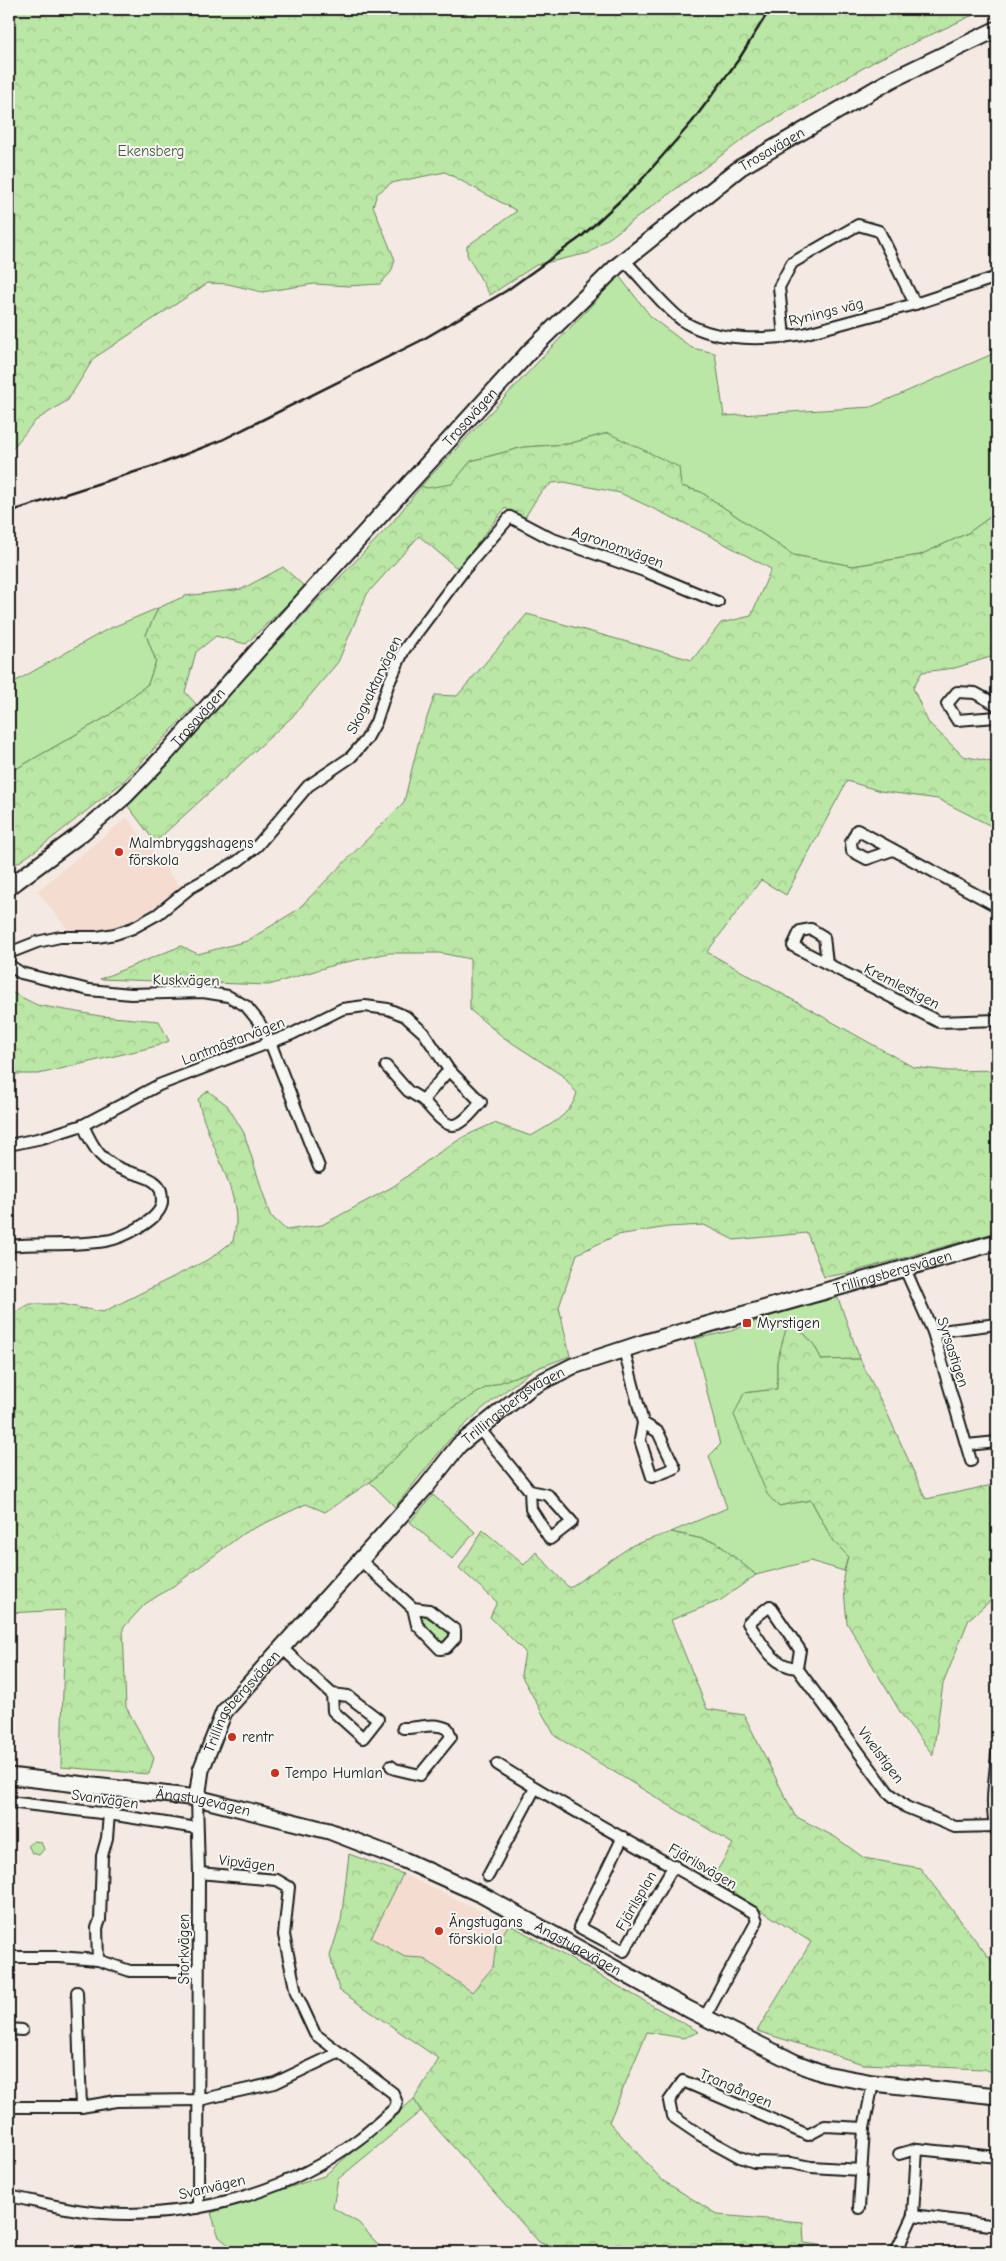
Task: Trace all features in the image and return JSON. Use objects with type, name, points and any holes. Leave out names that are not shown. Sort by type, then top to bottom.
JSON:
[{"type":"street","name":"Trosavägen","points":[[9,887],[82,833],[125,796],[163,757],[531,350],[624,260],[741,167],[891,80],[997,29]]},
{"type":"street","points":[[784,337],[779,287],[792,262],[858,225],[879,231],[916,304]]},
{"type":"street","name":"Rynings väg","points":[[624,260],[675,314],[686,322],[717,335],[784,337],[803,334],[916,304],[997,277]]},
{"type":"street","name":"Agronomvägen","points":[[510,517],[550,538],[644,571],[718,602]]},
{"type":"street","name":"Skogvaktarvägen","points":[[9,953],[37,942],[60,937],[97,937],[133,928],[158,914],[190,888],[238,861],[257,846],[308,786],[351,757],[366,740],[376,722],[388,685],[404,650],[464,570],[510,517]]},
{"type":"street","points":[[997,705],[975,693],[957,692],[948,704],[957,720],[997,717]]},
{"type":"street","points":[[893,850],[997,906]]},
{"type":"street","name":"Kremlestigen","points":[[827,963],[939,1022],[997,1020]]},
{"type":"street","name":"Kuskvägen","points":[[9,965],[20,973],[89,990],[131,994],[203,992],[228,996],[246,1006],[259,1022],[270,1042],[319,1167]]},
{"type":"street","name":"Lantmästarvägen","points":[[9,1145],[42,1138],[83,1125],[159,1085],[292,1034],[342,1009],[365,1006],[388,1009],[405,1016],[424,1033],[449,1070],[481,1102],[466,1121],[458,1125],[443,1122],[423,1100],[408,1092],[386,1066]]},
{"type":"street","points":[[423,1100],[449,1070]]},
{"type":"street","points":[[9,1246],[106,1241],[145,1224],[156,1216],[162,1207],[162,1195],[158,1185],[144,1176],[120,1169],[104,1160],[93,1148],[83,1125]]},
{"type":"street","name":"Trillingsbergsvägen","points":[[197,1798],[201,1770],[224,1712],[426,1486],[459,1445],[478,1427],[531,1387],[573,1366],[624,1350],[997,1242]]},
{"type":"street","name":"Syrsastigen","points":[[905,1269],[933,1332],[971,1462]]},
{"type":"street","points":[[933,1332],[997,1324]]},
{"type":"street","points":[[624,1350],[643,1423],[640,1440],[652,1477],[675,1468],[658,1432],[643,1423]]},
{"type":"street","points":[[478,1427],[530,1491],[531,1509],[550,1539],[572,1522],[548,1495],[530,1491]]},
{"type":"street","points":[[967,1445],[997,1442]]},
{"type":"street","points":[[360,1560],[413,1608],[429,1610],[455,1630],[455,1638],[446,1648],[440,1649],[416,1625],[413,1608]]},
{"type":"street","points":[[770,1606],[800,1650],[798,1668],[786,1667],[775,1660],[748,1622],[770,1606]]},
{"type":"street","points":[[282,1648],[332,1694],[348,1696],[378,1719],[363,1738],[333,1711],[332,1694]]},
{"type":"street","name":"Vivelstigen","points":[[798,1668],[888,1792],[906,1807],[955,1828],[996,1829]]},
{"type":"street","points":[[391,1766],[395,1769],[420,1774],[450,1737],[448,1729],[443,1726],[435,1725],[413,1729],[402,1728]]},
{"type":"street","points":[[996,1829],[994,1795],[997,1754]]},
{"type":"street","name":"Fjärilsvägen","points":[[497,1764],[535,1788],[674,1865],[754,1913],[757,1921],[705,2017]]},
{"type":"street","name":"Ängstugevägen","points":[[9,1776],[197,1798],[328,1831],[404,1860],[482,1895],[705,2017],[796,2063],[825,2074],[873,2083],[997,2096]]},
{"type":"street","points":[[488,1876],[535,1788]]},
{"type":"street","name":"Storkvägen","points":[[197,1798],[200,1873],[198,2208]]},
{"type":"street","name":"Svanvägen","points":[[9,1802],[110,1814],[197,1828]]},
{"type":"street","points":[[98,1960],[96,1928],[100,1920],[102,1856],[107,1838],[110,1814]]},
{"type":"street","name":"Fjärilsplan","points":[[624,1837],[578,1926],[624,1951],[674,1865]]},
{"type":"street","name":"Vipvägen","points":[[200,1873],[277,1880],[289,1887],[284,1935],[296,1993],[315,2034],[338,2053]]},
{"type":"street","points":[[9,1957],[59,1957],[98,1960],[130,1971],[198,1972]]},
{"type":"street","points":[[77,1992],[81,2106]]},
{"type":"street","points":[[9,2029],[22,2030]]},
{"type":"street","points":[[9,2106],[81,2106],[116,2101],[200,2100],[275,2083],[338,2053]]},
{"type":"street","name":"Svanvägen","points":[[9,2196],[101,2213],[154,2212],[198,2208],[274,2186],[321,2163],[360,2139],[394,2109],[397,2103],[392,2093],[338,2053]]},
{"type":"street","name":"Trangången","points":[[861,2170],[747,2160],[700,2135],[672,2116],[669,2101],[683,2081],[808,2135],[825,2126],[864,2128]]},
{"type":"street","points":[[859,2208],[864,2128],[873,2083]]},
{"type":"street","points":[[899,2154],[917,2149],[997,2157]]},
{"type":"street","points":[[896,2252],[913,2215],[917,2149]]},
{"type":"street","points":[[913,2215],[997,2226]]},
{"type":"shaded area","name":"Malmbryggshagens förskola","points":[[127,817],[181,888],[149,913],[120,926],[95,930],[68,930],[37,891]]},
{"type":"shaded area","name":"Ängstugans förskiola","points":[[403,1874],[509,1924],[496,1945],[493,1967],[472,1992],[423,1958],[405,1957],[371,1938]]},
{"type":"green space","name":"Ekensberg","points":[[9,9],[986,9],[877,60],[753,132],[589,253],[536,265],[490,295],[467,255],[467,246],[517,211],[445,172],[391,183],[377,194],[373,206],[395,260],[391,272],[380,284],[348,286],[314,284],[262,292],[228,284],[208,283],[94,358],[68,400],[35,421],[12,449],[9,450]]},
{"type":"green space","points":[[619,276],[652,318],[692,348],[715,353],[724,416],[871,407],[997,352],[997,512],[968,533],[920,555],[853,566],[793,555],[701,492],[681,486],[608,433],[568,444],[524,447],[471,461],[452,485],[427,489],[421,486]]},
{"type":"green space","points":[[608,433],[679,467],[681,486],[701,492],[793,555],[853,566],[920,555],[968,533],[997,512],[997,655],[955,668],[922,672],[913,688],[928,722],[963,756],[997,763],[997,829],[938,799],[880,791],[847,781],[786,895],[761,880],[707,952],[913,1067],[949,1071],[997,1070],[997,1232],[849,1273],[824,1277],[807,1233],[734,1240],[704,1225],[668,1227],[617,1235],[577,1254],[559,1307],[570,1356],[485,1388],[440,1415],[370,1482],[325,1512],[306,1504],[244,1533],[178,1583],[145,1604],[123,1628],[126,1707],[154,1758],[149,1774],[61,1767],[65,1610],[9,1613],[9,1316],[30,1304],[60,1304],[103,1312],[211,1258],[233,1241],[236,1221],[235,1206],[226,1176],[207,1130],[198,1099],[208,1091],[227,1105],[244,1133],[270,1215],[286,1230],[322,1225],[394,1186],[431,1158],[465,1136],[494,1123],[531,1136],[565,1114],[577,1093],[563,1076],[503,1037],[470,1010],[470,959],[440,953],[389,953],[337,964],[269,985],[100,979],[181,946],[198,954],[247,941],[297,910],[404,802],[419,740],[435,695],[457,696],[527,614],[692,660],[721,623],[751,616],[771,569],[701,531],[620,493],[564,482],[552,483],[540,493],[524,519],[505,508],[458,569],[419,536],[367,594],[338,662],[292,717],[155,842],[128,806],[239,682],[392,523],[421,486],[427,488],[452,484],[471,461],[524,447],[568,444]]},
{"type":"green space","points":[[283,567],[305,587],[246,644],[216,636],[196,652],[185,692],[196,704],[124,781],[46,843],[9,869],[9,773],[108,716],[148,684],[156,661],[146,635],[158,608],[185,596],[242,589]]},
{"type":"green space","points":[[158,608],[146,635],[156,661],[148,684],[108,716],[9,773],[9,685],[106,630]]},
{"type":"green space","points":[[9,991],[37,1005],[100,1016],[159,1021],[169,1041],[157,1046],[39,1074],[9,1074]]},
{"type":"green space","points":[[838,1298],[860,1359],[822,1360],[814,1345],[797,1325],[777,1361],[777,1389],[744,1393],[778,1506],[811,1500],[833,1541],[848,1556],[844,1571],[810,1561],[756,1575],[716,1542],[671,1532],[727,1508],[709,1456],[720,1445],[694,1339],[731,1331],[788,1309]]},
{"type":"green space","points":[[797,1325],[814,1345],[822,1360],[860,1359],[926,1499],[997,1484],[997,1595],[969,1619],[943,1684],[933,1755],[902,1715],[847,1623],[843,1578],[848,1556],[833,1541],[811,1500],[778,1506],[767,1494],[734,1415],[744,1393],[777,1389],[777,1361],[786,1329]]},
{"type":"green space","points":[[532,1370],[482,1409],[450,1439],[395,1507],[370,1482],[440,1415],[485,1388]]},
{"type":"green space","points":[[433,1495],[475,1532],[452,1559],[410,1522]]},
{"type":"green space","points":[[483,1530],[524,1565],[536,1552],[569,1588],[633,1545],[671,1532],[716,1542],[756,1575],[721,1600],[671,1620],[707,1709],[744,1715],[795,1816],[835,1837],[864,1858],[920,1868],[997,1968],[997,2074],[984,2069],[863,2064],[757,2031],[811,1942],[712,1879],[733,1844],[555,1736],[521,1675],[525,1652],[490,1617],[497,1602],[459,1568]]},
{"type":"green space","points":[[421,1614],[450,1632],[446,1643],[440,1644],[438,1642],[419,1617]]},
{"type":"green space","points":[[34,1841],[41,1842],[44,1849],[39,1855],[32,1853],[28,1845]]},
{"type":"green space","points":[[349,1854],[403,1874],[371,1938],[405,1957],[423,1958],[472,1992],[493,1967],[496,1945],[509,1924],[699,2032],[683,2038],[647,2032],[609,2122],[662,2180],[718,2215],[803,2222],[804,2243],[826,2246],[826,2252],[560,2252],[539,2242],[421,2111],[414,2099],[439,2059],[339,1990],[330,1956],[341,1921]]},
{"type":"green space","points":[[414,2099],[421,2111],[338,2179],[333,2208],[359,2223],[383,2250],[378,2252],[237,2252],[219,2237],[211,2213],[324,2176]]},
{"type":"railway","points":[[9,512],[163,463],[222,440],[420,341],[506,291],[581,237],[637,185],[692,122],[739,59],[770,9]]},
{"type":"place","name":"Malmbryggshagens förskola","points":[[119,852]]},
{"type":"place","name":"Myrstigen","points":[[747,1323]]},
{"type":"place","name":"rentr","points":[[232,1737]]},
{"type":"place","name":"Tempo Humlan","points":[[275,1773]]},
{"type":"place","name":"Ängstugans förskiola","points":[[439,1931]]}]
